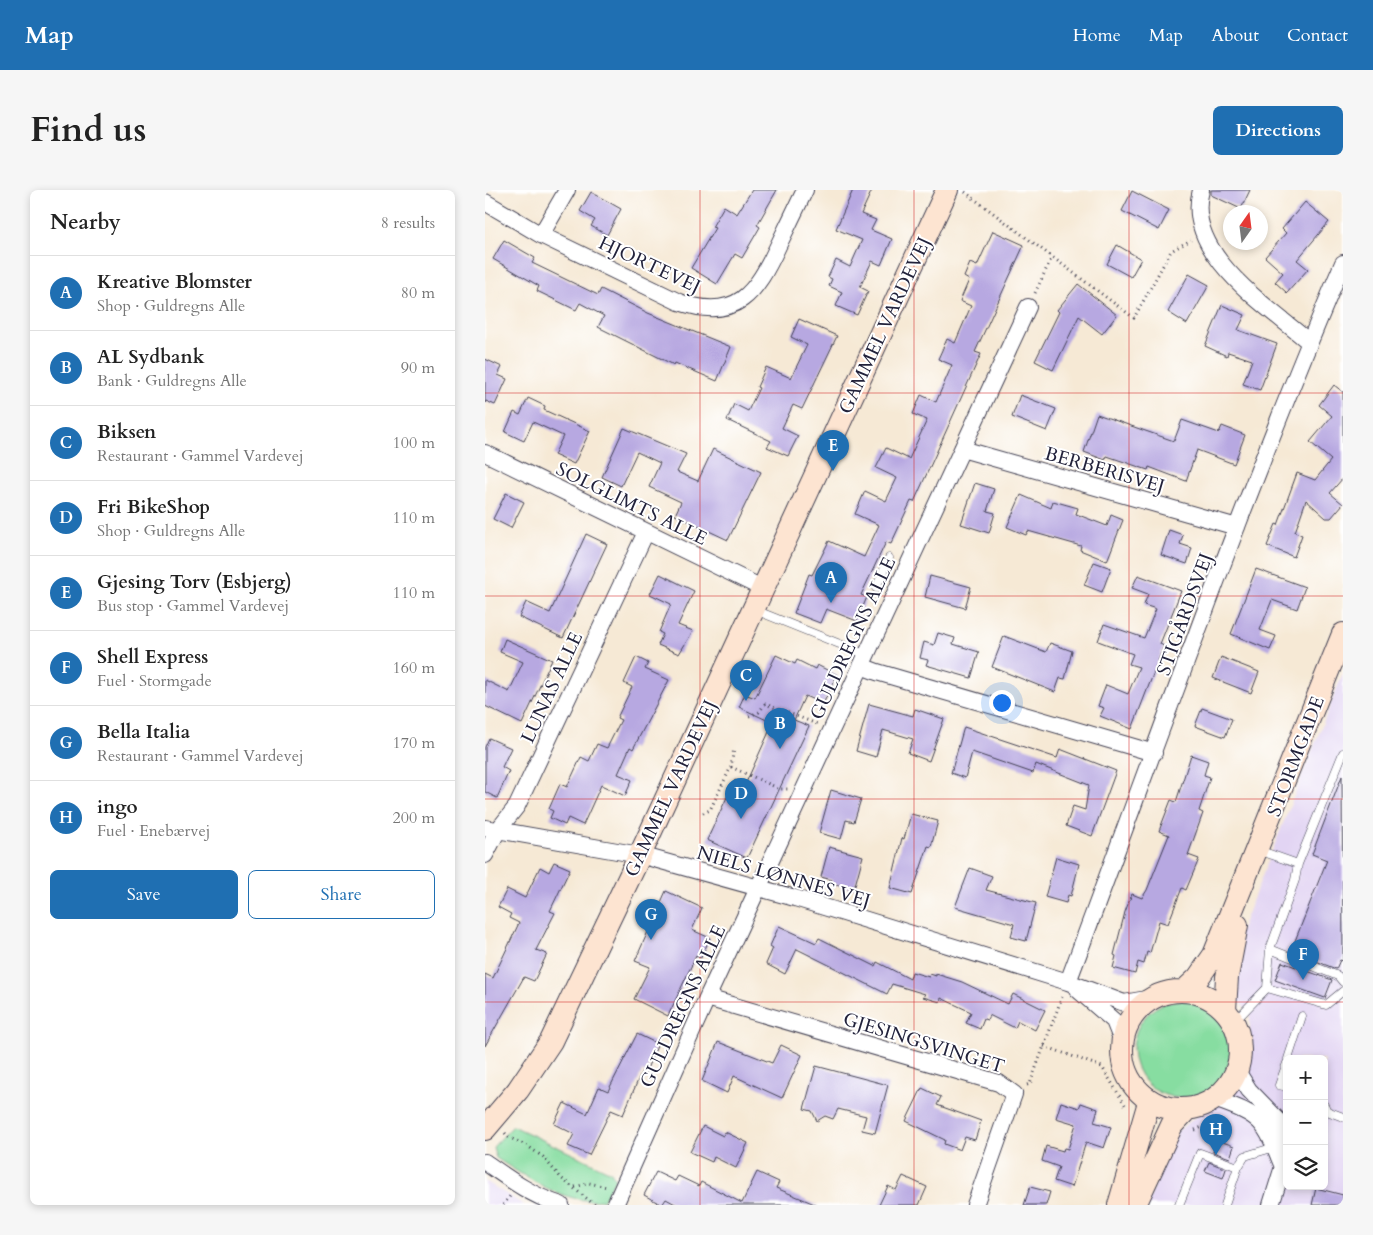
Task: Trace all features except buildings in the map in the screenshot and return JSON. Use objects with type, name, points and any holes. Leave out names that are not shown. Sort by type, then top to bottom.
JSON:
[{"type":"street","points":[[541,234],[567,190]]},
{"type":"street","name":"HJORTEVEJ","points":[[485,202],[541,234],[679,302],[698,309],[717,309],[736,304],[752,292],[763,277],[805,190]]},
{"type":"street","name":"GAMMEL VARDEVEJ","points":[[489,1124],[518,1090],[551,1041],[640,855],[947,190]]},
{"type":"street","points":[[1201,190],[1199,214],[1203,234],[1213,254],[1227,272],[1309,342]]},
{"type":"street","name":"STIGÅRDSVEJ","points":[[1068,982],[1237,527],[1309,342],[1343,263]]},
{"type":"street","name":"GULDREGNS ALLE","points":[[616,1200],[707,998],[1028,307]]},
{"type":"street","name":"BERBERISVEJ","points":[[962,449],[1237,527]]},
{"type":"street","name":"SOLGLIMTS ALLE","points":[[485,453],[762,588]]},
{"type":"street","name":"LUNAS ALLE","points":[[485,855],[492,829],[517,806],[646,532]]},
{"type":"street","name":"STORMGADE","points":[[1185,991],[1198,978],[1214,955],[1258,850],[1343,634]]},
{"type":"street","points":[[864,660],[877,672],[1154,753]]},
{"type":"street","name":"NIELS LØNNES VEJ","points":[[492,829],[640,855],[758,888],[1068,982],[1124,1003],[1152,998]]},
{"type":"street","name":"STORMGADE","points":[[1229,1016],[1234,937],[1258,850]]},
{"type":"street","name":"NIELS LØNNES VEJ","points":[[1068,982],[1114,1021],[1122,1041]]},
{"type":"street","points":[[1185,991],[1202,994],[1229,1016],[1239,1038],[1240,1055],[1237,1071],[1228,1086],[1214,1099],[1187,1109],[1169,1109],[1149,1102],[1137,1092],[1129,1079],[1123,1060],[1122,1041],[1128,1024],[1138,1009],[1152,998],[1168,992],[1185,991]]},
{"type":"street","name":"GJESINGSVINGET","points":[[707,998],[999,1083],[1014,1094],[975,1205]]},
{"type":"street","points":[[1237,1071],[1249,1090],[1281,1122],[1283,1145]]},
{"type":"street","points":[[1214,1099],[1248,1111],[1267,1129],[1283,1153]]},
{"type":"street","points":[[1119,1205],[1149,1102]]},
{"type":"street","points":[[1135,1205],[1172,1125],[1187,1109]]},
{"type":"street","points":[[1271,1205],[1283,1159]]},
{"type":"street","points":[[485,1162],[544,1200],[561,1205]]},
{"type":"lane","points":[[876,588],[889,558]]},
{"type":"lane","points":[[883,573],[901,581]]},
{"type":"lane","points":[[752,609],[864,660]]},
{"type":"lane","points":[[1229,1016],[1267,988],[1270,949],[1295,880],[1298,864],[1343,753]]},
{"type":"lane","points":[[1258,850],[1298,864]]},
{"type":"lane","points":[[1270,949],[1338,976],[1343,982]]},
{"type":"lane","points":[[1267,988],[1326,1005],[1343,991]]},
{"type":"lane","points":[[1289,1055],[1303,1016]]},
{"type":"lane","points":[[1283,1074],[1279,1085],[1283,1086]]},
{"type":"lane","points":[[1328,1111],[1343,1117]]},
{"type":"lane","points":[[1179,1205],[1200,1153],[1238,1167]]},
{"type":"lane","points":[[1225,1205],[1238,1167],[1245,1156],[1283,1155]]},
{"type":"path","points":[[962,190],[1134,318],[1171,251],[1203,234]]},
{"type":"path","points":[[1028,307],[1053,258]]},
{"type":"path","points":[[749,716],[759,712],[765,704],[831,730]]},
{"type":"path","points":[[703,813],[710,810],[731,766],[734,748]]},
{"type":"path","points":[[731,766],[780,789],[791,789]]},
{"type":"path","points":[[1014,1094],[1030,1084],[1068,982]]},
{"type":"path","points":[[489,1124],[543,1157],[561,1178],[595,1205]]},
{"type":"path","points":[[574,1187],[589,1183],[598,1184],[616,1200]]},
{"type":"shaded area","points":[[1343,673],[1343,1205],[1147,1205],[1177,1131],[1214,1104],[1249,1070],[1250,1013],[1220,982]]},
{"type":"shaded area","points":[[485,1181],[524,1205],[485,1205]]},
{"type":"green space","points":[[1182,1000],[1201,1004],[1217,1014],[1227,1030],[1231,1049],[1227,1068],[1217,1084],[1201,1094],[1182,1098],[1163,1094],[1147,1084],[1137,1068],[1133,1049],[1137,1030],[1147,1014],[1163,1004]]},
{"type":"green space","points":[[513,1126],[611,1172],[615,1179],[603,1200],[574,1198],[560,1194],[533,1181],[496,1158],[493,1147]]},
{"type":"place","name":"Gjesing Torv (Esbjerg)","points":[[833,471]]},
{"type":"place","name":"Kreative Blomster","points":[[831,603]]},
{"type":"place","name":"Biksen","points":[[746,701]]},
{"type":"place","name":"AL Sydbank","points":[[780,749]]},
{"type":"place","name":"Fri BikeShop","points":[[741,819]]},
{"type":"place","name":"Bella Italia","points":[[651,940]]},
{"type":"place","name":"Shell Express","points":[[1303,980]]},
{"type":"place","name":"ingo","points":[[1216,1155]]}]
